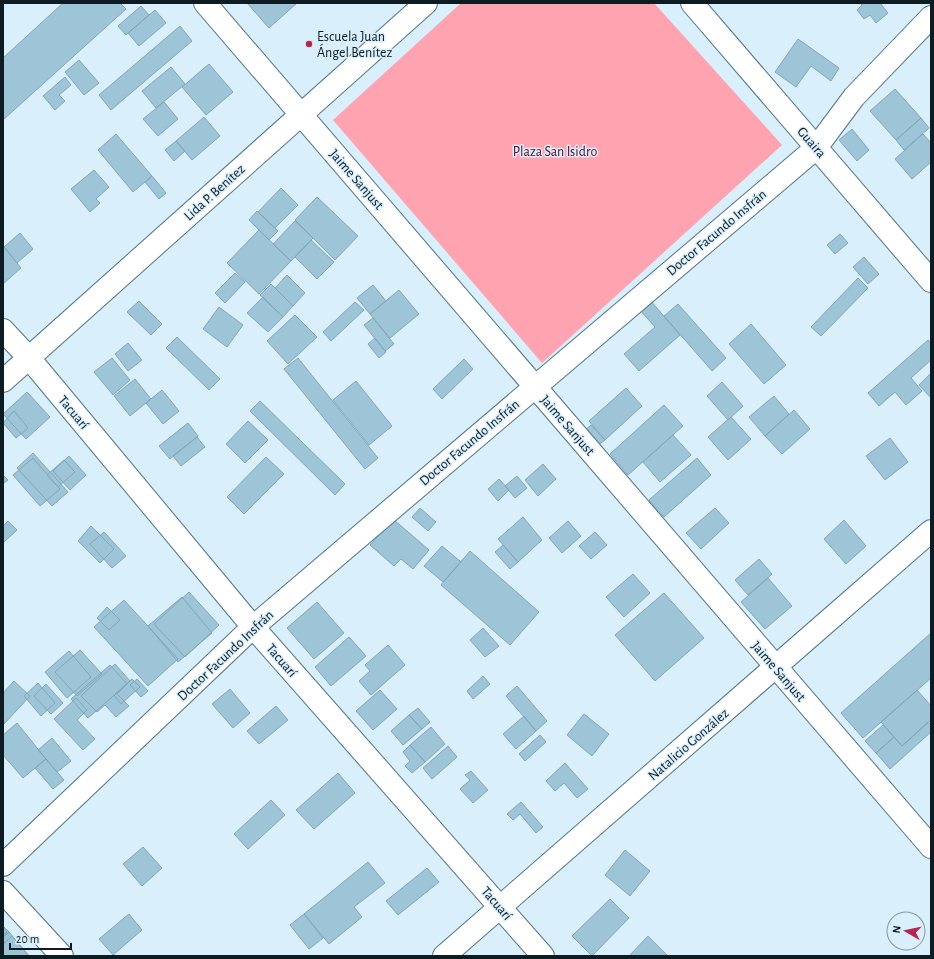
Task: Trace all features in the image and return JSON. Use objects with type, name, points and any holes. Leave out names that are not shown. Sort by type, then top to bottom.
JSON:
[{"type":"street","name":"Jaime Sanjust","points":[[205,3],[931,847]]},
{"type":"street","name":"Lida P. Benítez","points":[[3,381],[301,113],[426,3]]},
{"type":"street","name":"Guaira","points":[[692,3],[931,281]]},
{"type":"street","name":"Doctor Facundo Insfrán","points":[[3,865],[253,627],[816,148],[854,97],[931,17]]},
{"type":"street","name":"Tacuarí","points":[[3,330],[29,358],[253,627],[544,956]]},
{"type":"street","name":"Natalicio González","points":[[444,956],[931,531]]},
{"type":"street","points":[[3,892],[62,956]]},
{"type":"green space","name":"Plaza San Isidro","points":[[461,3],[654,3],[782,145],[542,363],[333,120]]},
{"type":"building","points":[[63,3],[120,3],[126,9],[3,120],[3,58]]},
{"type":"building","points":[[247,3],[297,3],[269,28]]},
{"type":"building","points":[[861,3],[880,3],[888,13],[876,23],[870,15],[864,19],[857,10],[862,5]]},
{"type":"building","points":[[141,6],[149,15],[126,35],[118,26]]},
{"type":"building","points":[[155,10],[166,23],[139,46],[128,33]]},
{"type":"building","points":[[180,26],[192,41],[111,110],[99,95]]},
{"type":"building","points":[[798,39],[839,68],[831,81],[811,66],[796,87],[775,72]]},
{"type":"building","points":[[79,60],[99,83],[84,95],[65,72]]},
{"type":"building","points":[[209,64],[233,92],[206,115],[182,87]]},
{"type":"building","points":[[171,67],[185,84],[156,108],[142,91]]},
{"type":"building","points":[[65,77],[71,85],[59,95],[65,101],[55,110],[43,96]]},
{"type":"building","points":[[895,89],[921,118],[896,140],[870,111]]},
{"type":"building","points":[[164,102],[178,119],[158,136],[143,119]]},
{"type":"building","points":[[204,117],[220,136],[192,160],[176,141]]},
{"type":"building","points":[[921,118],[929,128],[904,150],[896,140]]},
{"type":"building","points":[[852,129],[869,150],[857,161],[839,140]]},
{"type":"building","points":[[116,134],[152,176],[133,192],[98,150]]},
{"type":"building","points":[[923,134],[931,143],[931,162],[912,179],[895,159]]},
{"type":"building","points":[[176,141],[185,151],[174,161],[165,150]]},
{"type":"building","points":[[94,170],[109,187],[96,199],[100,203],[90,212],[71,189]]},
{"type":"building","points":[[152,176],[166,193],[159,199],[145,182]]},
{"type":"building","points":[[281,188],[298,205],[275,228],[258,212]]},
{"type":"building","points":[[317,197],[358,236],[335,260],[295,220]]},
{"type":"building","points":[[257,211],[278,231],[269,240],[249,220]]},
{"type":"building","points":[[295,221],[313,238],[291,261],[273,244]]},
{"type":"building","points":[[259,230],[291,261],[259,294],[227,263]]},
{"type":"building","points":[[20,233],[33,249],[17,263],[4,247]]},
{"type":"building","points":[[840,234],[848,243],[835,254],[827,245]]},
{"type":"building","points":[[311,240],[334,262],[317,279],[295,257]]},
{"type":"building","points":[[4,247],[21,268],[3,284],[3,248]]},
{"type":"building","points":[[864,257],[879,274],[868,284],[853,267]]},
{"type":"building","points":[[235,273],[245,282],[225,303],[215,293]]},
{"type":"building","points":[[287,275],[305,293],[293,306],[275,288]]},
{"type":"building","points":[[858,278],[868,288],[821,336],[811,327]]},
{"type":"building","points":[[271,284],[293,306],[283,317],[260,295]]},
{"type":"building","points":[[373,285],[386,301],[370,314],[357,298]]},
{"type":"building","points":[[399,290],[419,314],[390,338],[370,314]]},
{"type":"building","points":[[263,297],[283,317],[268,332],[247,313]]},
{"type":"building","points":[[650,300],[680,335],[639,371],[624,354],[655,327],[640,310]]},
{"type":"building","points":[[139,301],[162,324],[151,335],[127,312]]},
{"type":"building","points":[[355,302],[364,310],[331,341],[323,332]]},
{"type":"building","points":[[678,304],[726,358],[712,371],[664,316]]},
{"type":"building","points":[[219,307],[243,325],[227,347],[203,329]]},
{"type":"building","points":[[295,315],[317,337],[288,364],[267,341]]},
{"type":"building","points":[[373,318],[394,344],[385,351],[364,325]]},
{"type":"building","points":[[751,324],[786,365],[764,384],[729,344]]},
{"type":"building","points":[[177,337],[220,379],[209,390],[166,348]]},
{"type":"building","points":[[375,338],[386,352],[379,358],[368,344]]},
{"type":"building","points":[[928,340],[931,343],[931,360],[911,378],[922,391],[906,405],[895,392],[879,406],[868,393]]},
{"type":"building","points":[[128,343],[142,360],[128,371],[115,354]]},
{"type":"building","points":[[112,358],[130,380],[113,395],[94,372]]},
{"type":"building","points":[[298,358],[378,458],[365,469],[284,369]]},
{"type":"building","points":[[464,359],[473,369],[442,399],[433,389]]},
{"type":"building","points":[[931,373],[931,398],[919,385]]},
{"type":"building","points":[[135,379],[151,399],[130,416],[114,396]]},
{"type":"building","points":[[356,381],[392,426],[369,445],[333,400]]},
{"type":"building","points":[[722,382],[743,406],[728,420],[707,396]]},
{"type":"building","points":[[626,388],[642,406],[605,440],[589,421]]},
{"type":"building","points":[[162,390],[179,411],[163,424],[146,403]]},
{"type":"building","points":[[27,392],[50,417],[26,439],[3,414]]},
{"type":"building","points":[[774,396],[789,414],[765,436],[749,417]]},
{"type":"building","points":[[260,401],[345,484],[335,495],[250,411]]},
{"type":"building","points":[[664,405],[683,426],[628,475],[610,454]]},
{"type":"building","points":[[794,410],[810,429],[782,454],[765,436]]},
{"type":"building","points":[[14,411],[28,428],[16,438],[3,423]]},
{"type":"building","points":[[731,417],[751,439],[728,460],[708,437]]},
{"type":"building","points":[[248,421],[268,440],[245,463],[226,444]]},
{"type":"building","points":[[188,423],[198,436],[170,459],[159,446]]},
{"type":"building","points":[[591,425],[605,440],[596,447],[583,432]]},
{"type":"building","points":[[673,435],[691,455],[660,482],[643,462]]},
{"type":"building","points":[[197,437],[205,447],[181,466],[173,456]]},
{"type":"building","points":[[890,438],[908,462],[885,480],[866,456]]},
{"type":"building","points":[[33,453],[68,492],[52,506],[17,468]]},
{"type":"building","points":[[69,456],[86,475],[70,490],[53,471]]},
{"type":"building","points":[[266,457],[284,474],[244,514],[227,497]]},
{"type":"building","points":[[33,458],[60,489],[40,506],[13,475]]},
{"type":"building","points":[[697,458],[711,475],[664,517],[649,500]]},
{"type":"building","points":[[64,460],[75,472],[58,487],[47,475]]},
{"type":"building","points":[[543,464],[556,479],[538,496],[525,480]]},
{"type":"building","points":[[3,475],[8,480],[3,484]]},
{"type":"building","points":[[517,476],[527,488],[515,498],[505,486]]},
{"type":"building","points":[[499,479],[509,490],[498,501],[488,489]]},
{"type":"building","points":[[420,508],[436,522],[428,531],[412,517]]},
{"type":"building","points":[[715,508],[729,523],[701,549],[686,533]]},
{"type":"building","points":[[523,517],[542,540],[518,562],[498,539]]},
{"type":"building","points":[[393,519],[429,550],[413,569],[401,559],[394,566],[370,545]]},
{"type":"building","points":[[844,520],[866,546],[846,564],[824,539]]},
{"type":"building","points":[[8,521],[17,530],[3,543],[3,526]]},
{"type":"building","points":[[568,521],[581,536],[562,553],[549,538]]},
{"type":"building","points":[[91,526],[114,549],[100,563],[78,541]]},
{"type":"building","points":[[104,532],[126,556],[112,568],[90,544]]},
{"type":"building","points":[[595,532],[607,545],[591,559],[579,546]]},
{"type":"building","points":[[503,545],[518,562],[510,569],[495,552]]},
{"type":"building","points":[[442,546],[461,562],[443,582],[424,566]]},
{"type":"building","points":[[470,551],[539,612],[510,645],[441,585]]},
{"type":"building","points":[[759,559],[772,574],[748,595],[735,580]]},
{"type":"building","points":[[633,574],[650,593],[624,617],[606,597]]},
{"type":"building","points":[[768,578],[792,606],[765,629],[741,602]]},
{"type":"building","points":[[189,592],[219,625],[185,657],[154,624]]},
{"type":"building","points":[[664,593],[704,638],[655,681],[615,635]]},
{"type":"building","points":[[182,597],[212,633],[178,662],[148,626]]},
{"type":"building","points":[[124,600],[178,659],[148,686],[94,627]]},
{"type":"building","points":[[317,602],[344,633],[314,659],[287,628]]},
{"type":"building","points":[[107,607],[120,620],[109,630],[97,618]]},
{"type":"building","points":[[483,628],[499,646],[485,657],[470,640]]},
{"type":"building","points":[[931,633],[931,678],[863,738],[841,713]]},
{"type":"building","points":[[349,637],[366,656],[331,686],[315,667]]},
{"type":"building","points":[[388,645],[405,665],[371,695],[359,681],[370,671],[365,665]]},
{"type":"building","points":[[80,650],[102,674],[77,696],[55,672]]},
{"type":"building","points":[[69,651],[91,677],[67,698],[45,672]]},
{"type":"building","points":[[115,664],[130,681],[117,694],[129,706],[116,717],[105,705],[97,712],[81,696]]},
{"type":"building","points":[[110,665],[127,684],[88,718],[71,699]]},
{"type":"building","points":[[483,676],[490,684],[473,699],[467,691]]},
{"type":"building","points":[[132,679],[140,687],[121,704],[114,695]]},
{"type":"building","points":[[137,679],[148,691],[141,697],[130,685]]},
{"type":"building","points":[[14,681],[30,696],[3,725],[3,693]]},
{"type":"building","points":[[38,683],[55,703],[41,716],[24,696]]},
{"type":"building","points":[[46,684],[63,703],[51,714],[34,696]]},
{"type":"building","points":[[517,686],[547,721],[536,731],[506,696]]},
{"type":"building","points":[[230,689],[250,713],[233,728],[212,704]]},
{"type":"building","points":[[380,690],[397,709],[373,730],[356,711]]},
{"type":"building","points":[[917,690],[931,706],[931,720],[902,746],[881,722]]},
{"type":"building","points":[[76,698],[87,710],[77,720],[95,739],[83,750],[54,719]]},
{"type":"building","points":[[276,706],[288,720],[259,744],[247,731]]},
{"type":"building","points":[[418,708],[430,722],[422,729],[409,715]]},
{"type":"building","points":[[584,714],[609,734],[592,756],[567,735]]},
{"type":"building","points":[[409,715],[422,729],[403,745],[391,731]]},
{"type":"building","points":[[524,716],[536,731],[516,749],[503,734]]},
{"type":"building","points":[[928,722],[931,725],[931,732],[890,769],[876,753],[894,737],[902,746]]},
{"type":"building","points":[[17,723],[46,759],[23,778],[3,755],[3,735]]},
{"type":"building","points":[[883,725],[894,737],[876,753],[865,741]]},
{"type":"building","points":[[431,727],[445,744],[425,762],[410,745]]},
{"type":"building","points":[[540,735],[546,742],[525,761],[519,754]]},
{"type":"building","points":[[52,738],[71,761],[57,772],[38,750]]},
{"type":"building","points":[[410,745],[425,762],[412,773],[405,766],[410,761],[403,752]]},
{"type":"building","points":[[448,746],[457,757],[432,779],[423,768]]},
{"type":"building","points":[[46,759],[64,780],[53,789],[35,768]]},
{"type":"building","points":[[565,763],[588,789],[577,798],[564,783],[555,791],[546,781]]},
{"type":"building","points":[[471,771],[488,790],[473,803],[460,789],[470,780],[465,775]]},
{"type":"building","points":[[338,773],[355,793],[314,829],[296,810]]},
{"type":"building","points":[[271,800],[285,815],[248,849],[234,834]]},
{"type":"building","points":[[521,802],[543,827],[536,833],[520,814],[513,820],[507,814]]},
{"type":"building","points":[[143,847],[162,868],[142,886],[123,864]]},
{"type":"building","points":[[625,850],[650,871],[630,896],[605,875]]},
{"type":"building","points":[[368,862],[385,883],[354,907],[362,917],[329,944],[304,914]]},
{"type":"building","points":[[427,868],[439,882],[398,915],[386,901]]},
{"type":"building","points":[[610,899],[629,918],[592,956],[572,936]]},
{"type":"building","points":[[129,914],[142,930],[113,955],[99,939]]},
{"type":"building","points":[[304,914],[323,938],[309,949],[290,925]]},
{"type":"building","points":[[3,926],[9,932],[3,937]]},
{"type":"building","points":[[3,927],[7,932],[3,935]]},
{"type":"building","points":[[9,932],[29,956],[3,956],[3,937]]},
{"type":"building","points":[[12,936],[29,956],[3,956],[3,944]]},
{"type":"building","points":[[648,936],[668,956],[629,956]]},
{"type":"place","name":"Escuela Juan Ángel Benítez","points":[[309,44]]}]
